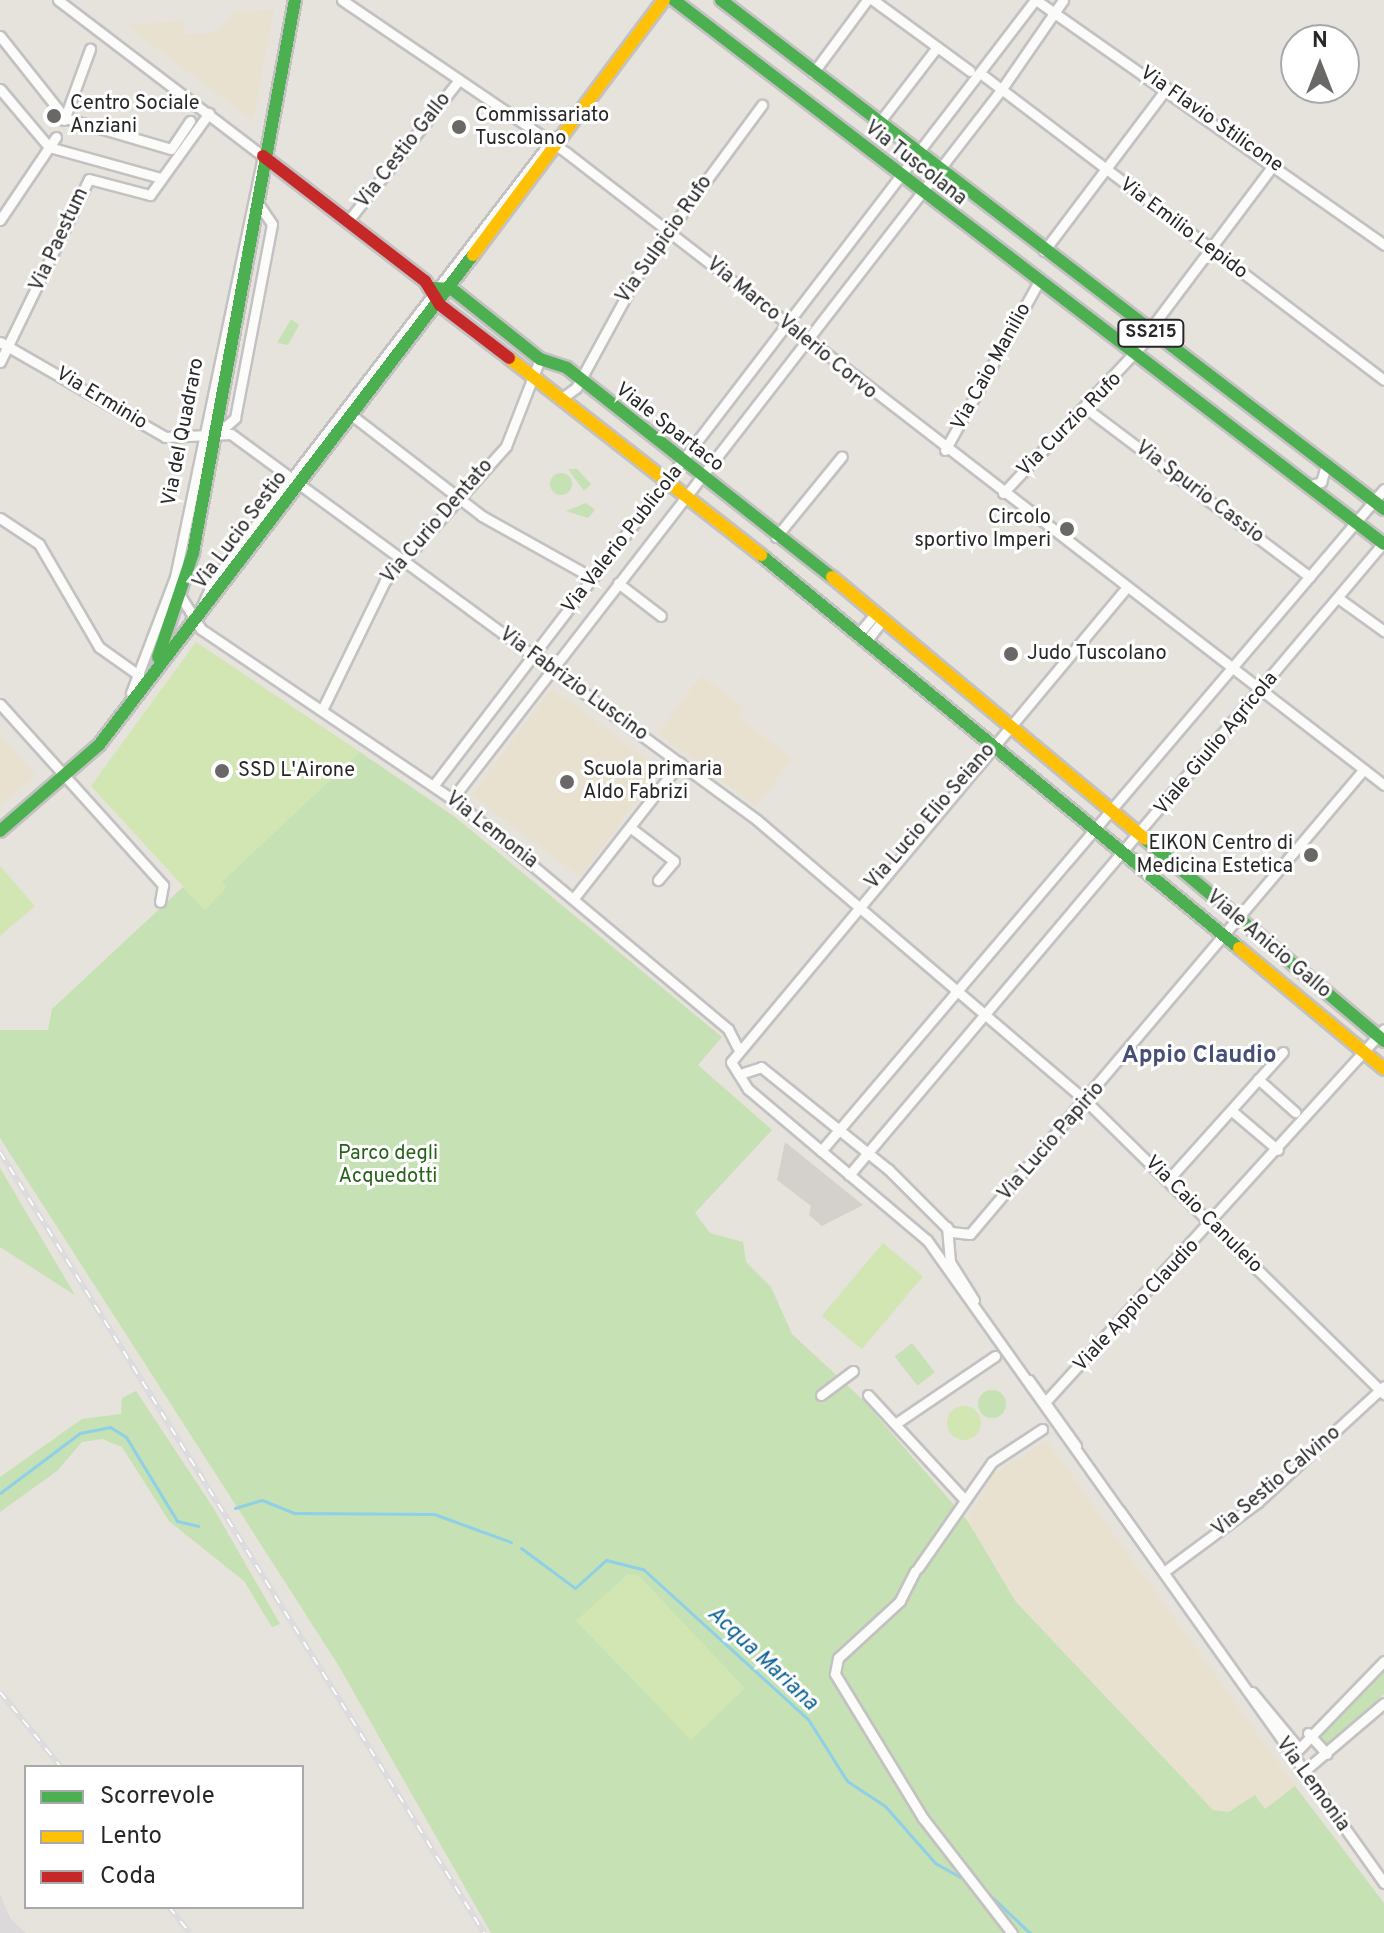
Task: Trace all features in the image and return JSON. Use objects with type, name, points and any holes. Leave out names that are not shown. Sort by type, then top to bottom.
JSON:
[{"type":"main road","name":"Via del Quadraro","points":[[154,666],[178,590],[234,347],[259,205],[263,156],[295,0]]},
{"type":"main road","name":"Via Lucio Sestio","points":[[196,622],[291,498],[295,482],[354,417],[440,305],[548,162],[555,144],[664,0]]},
{"type":"main road","name":"Via Tuscolana","points":[[674,0],[919,194],[1384,543]]},
{"type":"main road","name":"Via Tuscolana","points":[[721,0],[1043,253],[1379,505]]},
{"type":"main road","points":[[263,156],[433,288],[440,305]]},
{"type":"main road","points":[[433,288],[452,289]]},
{"type":"main road","name":"Viale Spartaco","points":[[452,289],[540,359],[567,368],[579,383],[879,617],[1112,811]]},
{"type":"main road","name":"Viale Spartaco","points":[[440,305],[670,480],[864,635],[1125,852]]},
{"type":"main road","name":"Via del Quadraro","points":[[0,831],[63,779],[126,711],[142,676],[196,622]]},
{"type":"main road","name":"Viale Anicio Gallo","points":[[1112,811],[1382,1035]]},
{"type":"main road","name":"Viale Anicio Gallo","points":[[1125,852],[1384,1069]]},
{"type":"street","points":[[58,0],[263,156]]},
{"type":"street","name":"Via Marco Valerio Corvo","points":[[342,0],[555,144],[945,450],[1384,785]]},
{"type":"street","points":[[813,73],[870,0],[970,71]]},
{"type":"street","name":"Via Valerio Publicola","points":[[433,786],[918,156],[984,76],[1035,0]]},
{"type":"street","name":"Via Flavio Stilicone","points":[[1035,0],[1167,88],[1384,245]]},
{"type":"street","name":"Via Valerio Publicola","points":[[452,799],[1001,90],[1063,0]]},
{"type":"street","points":[[0,36],[64,121],[171,149],[190,121]]},
{"type":"street","points":[[877,124],[937,47]]},
{"type":"street","points":[[64,121],[90,49]]},
{"type":"street","name":"Via Emilio Lepido","points":[[984,76],[1384,380]]},
{"type":"street","name":"Via Cestio Gallo","points":[[348,221],[459,80]]},
{"type":"street","points":[[1043,253],[1167,88]]},
{"type":"street","points":[[0,89],[46,151],[161,178],[209,113]]},
{"type":"street","name":"Via Sulpicio Rufo","points":[[562,398],[579,383],[669,232],[762,105]]},
{"type":"street","points":[[0,220],[56,137]]},
{"type":"street","name":"Via Lucio Sestio","points":[[196,622],[213,581],[275,499],[295,482],[417,316],[433,288],[532,161],[555,144]]},
{"type":"street","name":"Via del Quadraro","points":[[212,433],[224,331],[263,156]]},
{"type":"street","points":[[532,161],[548,162]]},
{"type":"street","points":[[1135,356],[1209,249],[1274,164]]},
{"type":"street","name":"Via Paestum","points":[[0,362],[5,344],[89,179],[150,195],[161,178]]},
{"type":"street","name":"Via del Quadraro","points":[[212,433],[235,418],[272,224],[259,205]]},
{"type":"street","name":"Via Caio Manilio","points":[[945,450],[1038,283]]},
{"type":"street","points":[[230,300],[244,291]]},
{"type":"street","points":[[417,316],[431,316]]},
{"type":"street","points":[[224,331],[234,347]]},
{"type":"street","name":"Via Erminio","points":[[5,344],[165,437],[212,433]]},
{"type":"street","name":"Via Curzio Rufo","points":[[1003,493],[1135,356]]},
{"type":"street","name":"Via Curio Dentato","points":[[322,710],[366,608],[401,559],[506,446],[540,359]]},
{"type":"street","name":"Via Spurio Cassio","points":[[1087,409],[1310,577]]},
{"type":"street","points":[[354,417],[458,498],[542,556],[563,555],[593,578]]},
{"type":"street","name":"Via Fabrizio Luscino","points":[[212,433],[231,434],[680,763],[959,993]]},
{"type":"street","points":[[776,537],[842,456]]},
{"type":"street","points":[[1308,486],[1320,483],[1326,466]]},
{"type":"street","points":[[1357,523],[1379,505],[1384,489]]},
{"type":"street","points":[[275,499],[291,498]]},
{"type":"street","points":[[0,518],[37,542],[97,645],[142,676]]},
{"type":"street","name":"Viale Giulio Agricola","points":[[821,1151],[1357,523]]},
{"type":"street","name":"Viale Giulio Agricola","points":[[849,1175],[1384,543]]},
{"type":"street","points":[[618,583],[661,616]]},
{"type":"street","name":"Via Lucio Elio Seiano","points":[[737,1047],[1127,587]]},
{"type":"street","points":[[178,590],[196,622]]},
{"type":"street","name":"Via del Quadraro","points":[[142,676],[178,590]]},
{"type":"street","points":[[1338,598],[1384,631]]},
{"type":"street","points":[[864,635],[879,617]]},
{"type":"street","name":"Via Lemonia","points":[[196,622],[452,799],[730,1030],[737,1047]]},
{"type":"street","points":[[0,704],[63,779],[163,885],[160,902]]},
{"type":"street","points":[[574,898],[680,763]]},
{"type":"street","name":"Via Lucio Papirio","points":[[947,1227],[956,1235],[972,1232],[1087,1102],[1364,769]]},
{"type":"street","points":[[631,828],[674,861],[658,880]]},
{"type":"street","name":"Via Caio Canuleio","points":[[959,993],[1087,1102],[1383,1390]]},
{"type":"street","name":"Viale Appio Claudio","points":[[1047,1400],[1214,1224],[1364,1051],[1382,1035]]},
{"type":"street","points":[[737,1047],[731,1062],[740,1074],[761,1067],[868,1152],[947,1227],[927,1240]]},
{"type":"street","points":[[1168,1180],[1283,1052]]},
{"type":"street","name":"Via Lemonia","points":[[740,1074],[794,1128],[927,1240],[1120,1510],[1138,1546],[1165,1571],[1303,1772],[1384,1883]]},
{"type":"street","points":[[1258,1079],[1295,1112]]},
{"type":"street","points":[[1232,1111],[1278,1150]]},
{"type":"street","name":"Via Lemonia","points":[[947,1227],[950,1262],[978,1309]]},
{"type":"street","points":[[895,1424],[995,1356]]},
{"type":"street","points":[[821,1395],[853,1371]]},
{"type":"street","name":"Via Lemonia","points":[[1024,1376],[1047,1400],[1051,1415]]},
{"type":"street","name":"Via Sestio Calvino","points":[[1165,1571],[1258,1502],[1383,1390]]},
{"type":"street","points":[[868,1395],[965,1500]]},
{"type":"street","points":[[1012,1933],[976,1889],[835,1674],[838,1658],[900,1601],[917,1569],[995,1460],[1042,1429]]},
{"type":"street","points":[[1292,1756],[1308,1733],[1384,1661]]},
{"type":"street","name":"Via Lemonia","points":[[1243,1685],[1297,1746]]},
{"type":"street","points":[[1303,1772],[1384,1703]]},
{"type":"street","points":[[1308,1733],[1327,1754]]},
{"type":"shaded area","points":[[274,9],[253,120],[126,25],[183,21],[184,35],[219,32],[232,13]]},
{"type":"shaded area","points":[[701,676],[745,708],[739,718],[793,759],[756,806],[658,733]]},
{"type":"shaded area","name":"Scuola primaria Aldo Fabrizi","points":[[552,688],[661,770],[580,877],[471,795]]},
{"type":"shaded area","points":[[0,736],[36,775],[0,805]]},
{"type":"shaded area","points":[[785,1142],[863,1205],[822,1226],[809,1215],[811,1206],[777,1180]]},
{"type":"shaded area","points":[[1046,1440],[1295,1786],[1264,1809],[1254,1796],[1229,1812],[1213,1810],[1016,1602],[967,1520],[994,1474]]},
{"type":"shaded area","points":[[0,1894],[10,1918],[26,1933],[0,1933]]},
{"type":"green space","points":[[291,319],[299,325],[288,345],[277,343]]},
{"type":"green space","points":[[568,469],[577,469],[591,484],[584,491]]},
{"type":"green space","points":[[561,473],[572,484],[561,495],[550,484]]},
{"type":"green space","points":[[586,503],[595,510],[588,518],[566,511]]},
{"type":"green space","name":"SSD L'Airone","points":[[196,642],[360,752],[222,882],[227,887],[205,910],[91,786]]},
{"type":"green space","name":"Parco degli Acquedotti","points":[[360,752],[455,817],[722,1037],[698,1065],[772,1130],[695,1213],[710,1233],[743,1242],[746,1262],[771,1287],[792,1334],[863,1400],[967,1520],[1016,1602],[1213,1810],[1229,1812],[1255,1795],[1265,1809],[1295,1786],[1384,1903],[1384,1933],[491,1933],[337,1663],[0,1138],[0,1030],[48,1030],[52,1009],[183,887],[205,909],[226,887],[221,882]]},
{"type":"green space","points":[[0,866],[35,906],[0,936]]},
{"type":"green space","points":[[0,1168],[75,1295],[0,1247]]},
{"type":"green space","points":[[883,1243],[923,1276],[862,1349],[822,1316]]},
{"type":"green space","points":[[912,1343],[935,1372],[917,1386],[895,1357]]},
{"type":"green space","points":[[992,1390],[1002,1394],[1006,1404],[1002,1414],[992,1418],[982,1414],[978,1404],[982,1394]]},
{"type":"green space","points":[[136,1391],[214,1509],[280,1624],[272,1627],[244,1581],[169,1521],[122,1447],[102,1439],[82,1442],[57,1471],[0,1512],[0,1477],[82,1419],[121,1414],[122,1398]]},
{"type":"green space","points":[[964,1406],[976,1411],[981,1423],[976,1435],[964,1440],[952,1435],[947,1423],[952,1411]]},
{"type":"green space","points":[[628,1574],[639,1576],[745,1688],[691,1740],[576,1621]]},
{"type":"green space","points":[[1384,1669],[1384,1694],[1325,1748],[1314,1734]]},
{"type":"waterway","name":"Acqua Mariana","points":[[0,1493],[80,1433],[110,1427],[126,1437],[177,1521],[198,1526]]},
{"type":"waterway","name":"Acqua Mariana","points":[[235,1508],[262,1500],[295,1513],[434,1514],[511,1542]]},
{"type":"waterway","name":"Acqua Mariana","points":[[521,1548],[575,1588],[606,1560],[643,1569],[808,1719],[847,1781],[885,1806],[935,1863],[966,1880]]},
{"type":"waterway","name":"Acqua Mariana","points":[[973,1879],[1030,1933]]},
{"type":"railway","points":[[0,1152],[484,1933]]},
{"type":"railway","points":[[0,1692],[59,1765]]},
{"type":"railway","points":[[171,1909],[190,1933]]},
{"type":"traffic: fast","points":[[158,657],[193,553],[295,0]]},
{"type":"traffic: fast","points":[[674,0],[1384,544]]},
{"type":"traffic: fast","points":[[721,0],[1384,509]]},
{"type":"traffic: fast","points":[[0,831],[99,745],[473,255]]},
{"type":"traffic: fast","points":[[433,288],[452,289],[540,359],[567,368],[832,577]]},
{"type":"traffic: fast","points":[[761,555],[1239,948]]},
{"type":"traffic: fast","points":[[1145,839],[1384,1041]]},
{"type":"traffic: slow","points":[[473,255],[664,0]]},
{"type":"traffic: slow","points":[[509,358],[761,555]]},
{"type":"traffic: slow","points":[[832,577],[1145,839]]},
{"type":"traffic: slow","points":[[1239,948],[1384,1069]]},
{"type":"traffic: jam","points":[[263,156],[425,281],[440,305],[509,358]]},
{"type":"place","name":"Centro Sociale Anziani","points":[[54,116]]},
{"type":"place","name":"Commissariato Tuscolano","points":[[459,127]]},
{"type":"place","name":"Circolo sportivo Imperi","points":[[1067,529]]},
{"type":"place","name":"Judo Tuscolano","points":[[1011,654]]},
{"type":"place","name":"SSD L'Airone","points":[[222,771]]},
{"type":"place","name":"Scuola primaria Aldo Fabrizi","points":[[567,782]]},
{"type":"place","name":"EIKON Centro di Medicina Estetica","points":[[1311,855]]},
{"type":"district","name":"Appio Claudio","points":[[1199,1057]]}]
